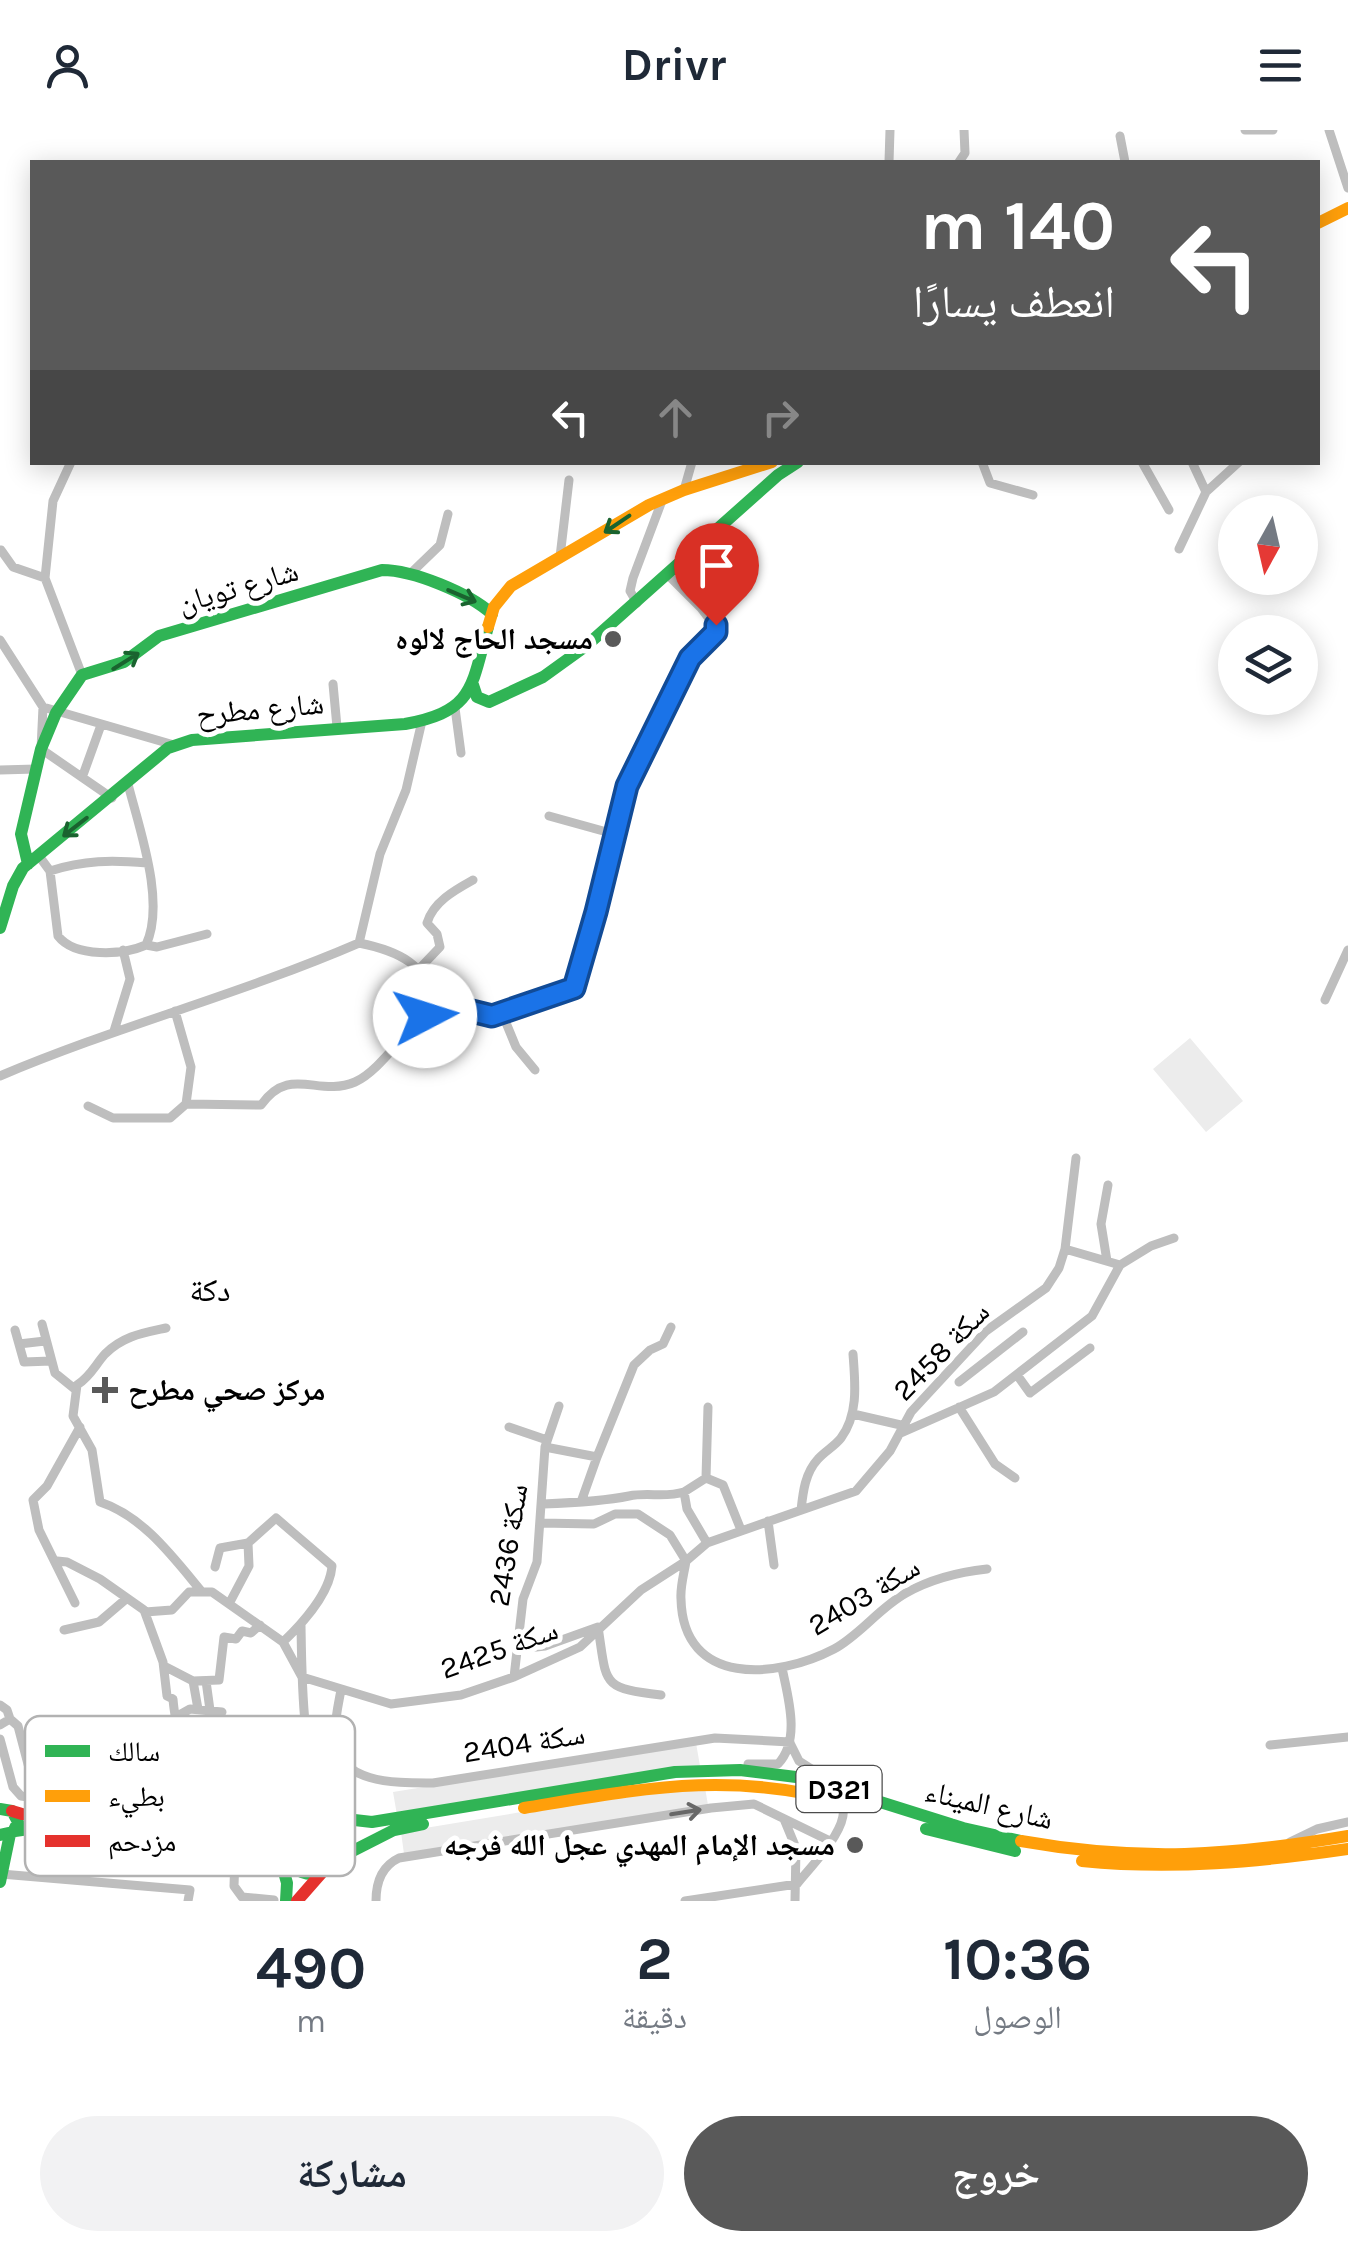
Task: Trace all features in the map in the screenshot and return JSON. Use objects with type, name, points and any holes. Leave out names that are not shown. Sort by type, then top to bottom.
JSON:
[{"type":"main road","points":[[1320,225],[1348,212]]},
{"type":"main road","points":[[455,708],[468,696],[492,614],[506,591],[663,498],[764,465]]},
{"type":"main road","points":[[473,682],[474,693],[485,702],[528,685],[576,656],[666,573],[794,465]]},
{"type":"main road","points":[[747,471],[759,480],[760,491]]},
{"type":"main road","name":"شارع تويان","points":[[82,675],[108,672],[132,659],[159,636],[382,570],[410,574],[481,604],[492,614]]},
{"type":"main road","points":[[34,860],[21,839],[50,710],[82,675]]},
{"type":"main road","name":"شارع مطرح","points":[[0,928],[16,880],[34,860],[174,746],[192,740],[422,721],[455,708]]},
{"type":"main road","name":"شارع الميناء","points":[[355,1823],[675,1772],[716,1770],[802,1778],[952,1826],[1019,1842],[1087,1852],[1183,1856],[1278,1848],[1348,1836]]},
{"type":"main road","name":"شارع الميناء","points":[[355,1850],[412,1825],[698,1782],[756,1783],[840,1800],[984,1845],[1139,1867],[1244,1863],[1348,1849]]},
{"type":"main road","name":"D321","points":[[5,1808],[18,1818],[8,1833]]},
{"type":"main road","points":[[0,1882],[8,1833]]},
{"type":"main road","points":[[284,1876],[286,1901]]},
{"type":"main road","points":[[297,1901],[319,1876]]},
{"type":"street","points":[[889,160],[890,130]]},
{"type":"street","points":[[960,160],[965,153],[964,130]]},
{"type":"street","points":[[1245,130],[1273,130]]},
{"type":"street","points":[[1329,130],[1348,188]]},
{"type":"street","points":[[1120,136],[1124,160]]},
{"type":"street","points":[[1334,146],[1348,142]]},
{"type":"street","points":[[69,465],[53,501],[45,578],[82,675]]},
{"type":"street","points":[[684,490],[691,465]]},
{"type":"street","points":[[983,465],[990,483],[1033,495]]},
{"type":"street","points":[[1144,465],[1169,510]]},
{"type":"street","points":[[1193,465],[1206,492]]},
{"type":"street","points":[[1179,549],[1206,492],[1236,465]]},
{"type":"street","points":[[560,559],[569,480]]},
{"type":"street","points":[[637,603],[630,591],[633,578],[663,498]]},
{"type":"street","points":[[410,574],[440,545],[448,514]]},
{"type":"street","points":[[0,550],[13,567],[45,578]]},
{"type":"street","points":[[186,1104],[256,1106],[282,1085],[343,1086],[373,1072],[401,1037],[430,1010],[443,1004],[482,1015],[502,1013],[574,988],[638,759],[690,658],[717,629],[702,608],[666,573]]},
{"type":"street","points":[[0,640],[50,710],[174,746]]},
{"type":"street","points":[[333,684],[337,727]]},
{"type":"street","points":[[455,708],[461,754]]},
{"type":"street","points":[[359,944],[380,854],[406,790],[422,721]]},
{"type":"street","points":[[82,776],[100,725]]},
{"type":"street","points":[[41,749],[112,798]]},
{"type":"street","points":[[0,770],[36,769]]},
{"type":"street","points":[[128,784],[152,894],[152,932],[146,944]]},
{"type":"street","points":[[549,816],[614,834]]},
{"type":"street","points":[[34,860],[50,871],[58,936],[78,951],[123,950],[146,944],[157,947],[207,934]]},
{"type":"street","points":[[50,871],[76,862],[99,860],[147,863]]},
{"type":"street","points":[[420,968],[440,947],[437,934],[427,922],[428,915],[448,894],[473,880]]},
{"type":"street","points":[[0,1076],[359,944],[388,949],[420,968],[443,1004]]},
{"type":"street","points":[[114,1031],[130,980],[123,950]]},
{"type":"street","points":[[1325,1000],[1348,950]]},
{"type":"street","points":[[88,1106],[108,1116],[138,1120],[170,1118],[186,1104],[191,1067],[176,1011]]},
{"type":"street","points":[[502,1013],[516,1048],[536,1070]]},
{"type":"street","name":"سكة 2458","points":[[686,1561],[707,1543],[856,1491],[903,1430],[912,1412],[986,1331],[1046,1288],[1066,1249],[1076,1158]]},
{"type":"street","points":[[1107,1262],[1101,1224],[1108,1186]]},
{"type":"street","points":[[852,1414],[903,1430],[994,1392],[1092,1316],[1120,1264],[1174,1238]]},
{"type":"street","points":[[1066,1249],[1120,1264]]},
{"type":"street","points":[[42,1324],[54,1373],[76,1390]]},
{"type":"street","points":[[580,1502],[634,1366],[662,1344],[671,1327]]},
{"type":"street","points":[[166,1328],[129,1336],[104,1355],[90,1376],[77,1385],[74,1416],[92,1450],[100,1502],[128,1514],[162,1544],[202,1592]]},
{"type":"street","points":[[14,1330],[24,1362],[51,1361]]},
{"type":"street","points":[[959,1382],[1023,1332]]},
{"type":"street","points":[[19,1344],[46,1341]]},
{"type":"street","points":[[1017,1375],[1030,1392],[1090,1348]]},
{"type":"street","points":[[801,1510],[804,1484],[816,1460],[841,1439],[852,1414],[856,1383],[852,1354]]},
{"type":"street","points":[[950,1371],[975,1400]]},
{"type":"street","points":[[509,1426],[546,1444],[559,1406]]},
{"type":"street","points":[[706,1478],[708,1407]]},
{"type":"street","points":[[960,1407],[995,1464],[1015,1478]]},
{"type":"street","points":[[75,1603],[39,1530],[33,1500],[47,1486],[80,1427]]},
{"type":"street","name":"سكة 2436","points":[[514,1677],[523,1598],[537,1562],[546,1444],[597,1457]]},
{"type":"street","points":[[543,1504],[593,1498],[668,1497],[706,1478]]},
{"type":"street","points":[[706,1478],[723,1485],[741,1530]]},
{"type":"street","points":[[684,1492],[687,1509],[707,1543]]},
{"type":"street","points":[[542,1522],[594,1524],[615,1514],[638,1514],[670,1536],[686,1561]]},
{"type":"street","points":[[214,1567],[220,1548],[248,1544],[276,1518],[330,1562],[332,1574],[301,1625],[283,1642]]},
{"type":"street","points":[[768,1521],[774,1565]]},
{"type":"street","points":[[162,1544],[172,1539]]},
{"type":"street","points":[[230,1602],[249,1566],[248,1544]]},
{"type":"street","points":[[56,1561],[84,1570],[144,1612],[164,1666],[166,1694],[173,1699],[174,1716]]},
{"type":"street","name":"سكة 2425","points":[[302,1678],[391,1704],[461,1695],[514,1677],[580,1647],[641,1590],[686,1561]]},
{"type":"street","name":"سكة 2403","points":[[686,1561],[680,1596],[686,1628],[715,1664],[735,1670],[782,1668],[834,1649],[906,1592],[956,1573],[986,1569]]},
{"type":"street","points":[[144,1612],[172,1610],[190,1592],[212,1592],[283,1642],[302,1678]]},
{"type":"street","points":[[64,1630],[99,1622],[126,1599]]},
{"type":"street","points":[[164,1666],[194,1681],[218,1680],[224,1637],[236,1640],[242,1631],[252,1633],[260,1625]]},
{"type":"street","points":[[301,1625],[305,1716]]},
{"type":"street","points":[[518,1649],[545,1646],[598,1627],[606,1678],[621,1690],[660,1694]]},
{"type":"street","points":[[716,1770],[731,1764],[778,1764],[786,1755],[790,1718],[782,1668]]},
{"type":"street","points":[[194,1681],[204,1709]]},
{"type":"street","points":[[204,1709],[206,1681]]},
{"type":"street","name":"سكة 2404","points":[[337,1716],[341,1690]]},
{"type":"street","points":[[0,1705],[18,1726],[25,1753]]},
{"type":"street","points":[[181,1716],[204,1709],[222,1712]]},
{"type":"street","points":[[0,1726],[10,1719]]},
{"type":"street","points":[[0,1738],[13,1787],[25,1796]]},
{"type":"street","name":"سكة 2404","points":[[355,1771],[395,1783],[433,1783],[715,1738],[790,1742]]},
{"type":"street","points":[[1270,1745],[1348,1738]]},
{"type":"street","points":[[790,1742],[806,1768],[856,1788],[880,1803]]},
{"type":"street","points":[[685,1901],[797,1884],[844,1818],[845,1808],[840,1800]]},
{"type":"street","points":[[376,1901],[382,1873],[392,1862],[410,1856],[737,1804],[754,1804],[830,1841]]},
{"type":"street","points":[[784,1819],[796,1848],[795,1901]]},
{"type":"street","points":[[1278,1848],[1316,1829],[1348,1822]]},
{"type":"street","points":[[1,1874],[189,1895]]},
{"type":"street","points":[[234,1876],[234,1886],[249,1899],[273,1900],[286,1883]]},
{"type":"shaded area","points":[[1190,1038],[1243,1101],[1206,1132],[1153,1069]]},
{"type":"shaded area","points":[[696,1743],[700,1766],[397,1815],[393,1792]]},
{"type":"shaded area","points":[[704,1782],[708,1805],[404,1854],[401,1832]]},
{"type":"traffic: fast","points":[[473,685],[477,697],[489,702],[543,677],[586,646],[793,465]]},
{"type":"traffic: fast","points":[[28,864],[21,834],[41,749],[56,713],[82,675],[124,662],[159,636],[382,570],[440,584],[492,614]]},
{"type":"traffic: fast","points":[[0,928],[23,868],[168,748],[192,740],[428,719],[445,712],[466,694],[488,627]]},
{"type":"traffic: fast","points":[[355,1820],[372,1822],[675,1772],[740,1770],[804,1778],[963,1828],[1021,1841]]},
{"type":"traffic: fast","points":[[0,1809],[12,1811],[18,1822],[13,1832],[0,1835]]},
{"type":"traffic: fast","points":[[355,1850],[394,1830],[423,1824]]},
{"type":"traffic: fast","points":[[926,1829],[1015,1851]]},
{"type":"traffic: fast","points":[[15,1831],[25,1830]]},
{"type":"traffic: fast","points":[[0,1882],[10,1834]]},
{"type":"traffic: fast","points":[[285,1876],[286,1901]]},
{"type":"traffic: slow","points":[[1320,222],[1348,208]]},
{"type":"traffic: slow","points":[[488,627],[494,607],[511,586],[649,505],[763,465]]},
{"type":"traffic: slow","points":[[524,1808],[649,1789],[727,1785],[766,1787],[852,1804]]},
{"type":"traffic: slow","points":[[1021,1841],[1105,1852],[1185,1854],[1348,1836]]},
{"type":"traffic: slow","points":[[1082,1861],[1215,1863],[1348,1849]]},
{"type":"traffic: jam","points":[[12,1811],[25,1814]]},
{"type":"traffic: jam","points":[[297,1901],[319,1876]]},
{"type":"place","name":"مسجد الحاج لالوه","points":[[613,639]]},
{"type":"place","name":"مركز صحي مطرح","points":[[105,1390]]},
{"type":"place","name":"مسجد الإمام المهدي عجل الله فرجه","points":[[855,1845]]},
{"type":"district","name":"دكة","points":[[210,1290]]},
{"type":"route","points":[[425,1016],[443,1004],[492,1016],[574,988],[627,786],[683,670],[716,632],[716,625]]}]
